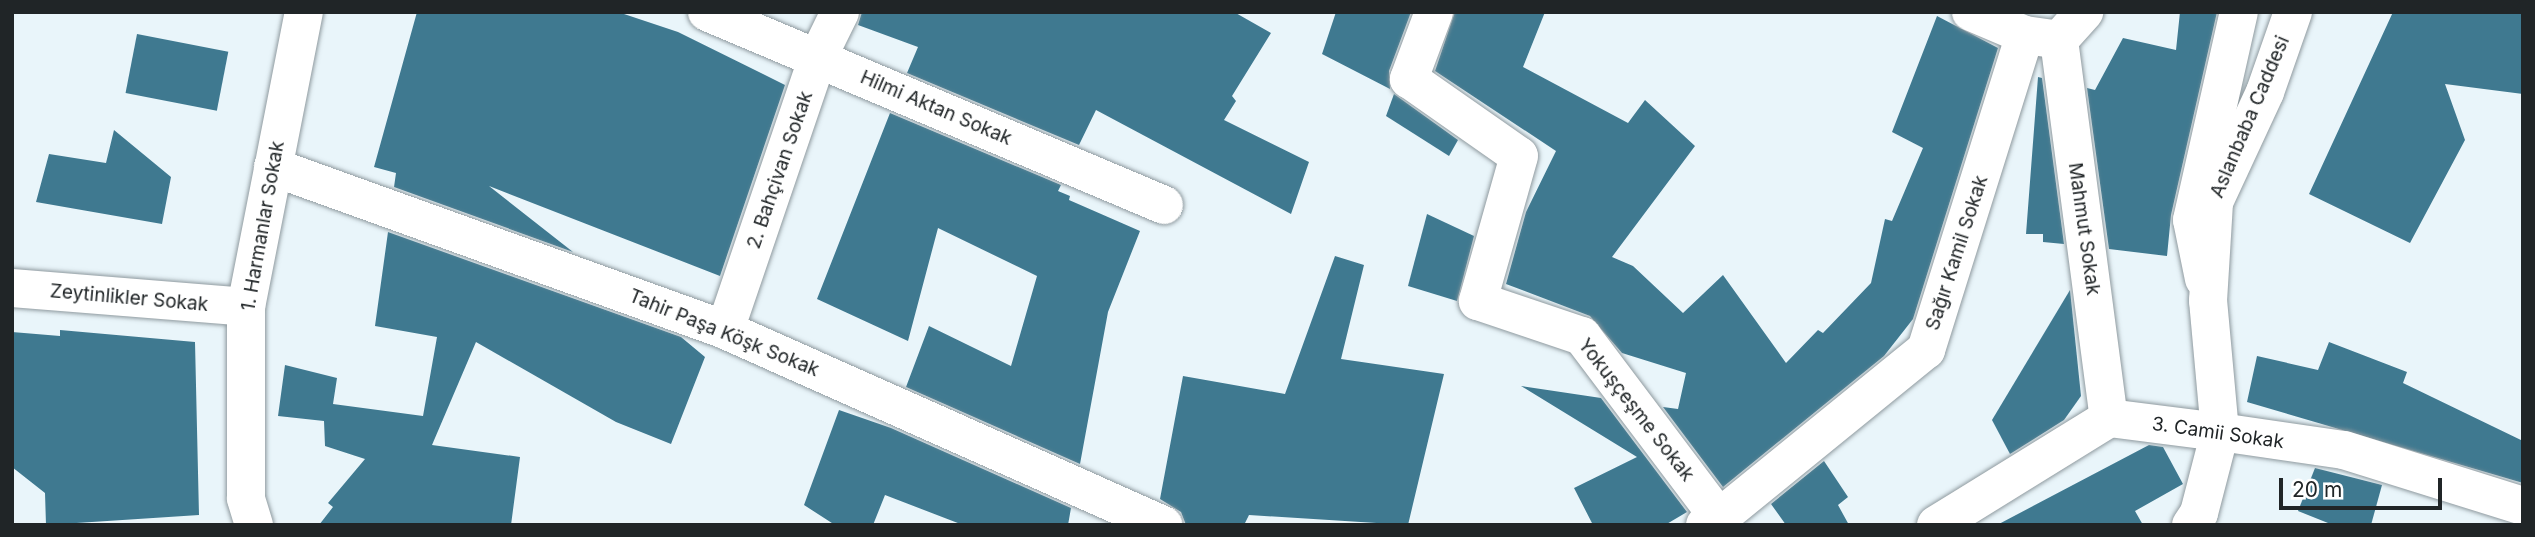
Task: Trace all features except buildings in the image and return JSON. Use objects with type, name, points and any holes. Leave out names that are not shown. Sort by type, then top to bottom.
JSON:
[{"type":"street","name":"1. Harmanlar Sokak","points":[[254,525],[246,498],[246,307],[304,12]]},
{"type":"street","name":"Hilmi Aktan Sokak","points":[[707,12],[1164,205]]},
{"type":"street","name":"2. Bahçivan Sokak","points":[[725,330],[818,57],[839,12]]},
{"type":"street","name":"Yokuşçeşme Sokak","points":[[1434,12],[1409,79],[1519,156],[1478,301],[1582,336],[1712,522]]},
{"type":"street","points":[[1971,12],[2042,38]]},
{"type":"street","name":"Sağır Kamil Sokak","points":[[1712,522],[1926,350],[2042,38],[2084,12]]},
{"type":"street","points":[[2208,301],[2192,220],[2239,12]]},
{"type":"street","name":"Aslanbaba Caddesi","points":[[2191,525],[2199,513],[2220,432],[2208,301],[2214,202],[2265,92],[2294,12]]},
{"type":"street","name":"Mahmut Sokak","points":[[2042,38],[2109,418]]},
{"type":"street","name":"Tahir Paşa Köşk Sokak","points":[[273,167],[725,330],[1164,525]]},
{"type":"street","name":"Zeytinlikler Sokak","points":[[12,288],[246,307]]},
{"type":"street","points":[[1936,525],[2109,418]]},
{"type":"street","name":"3. Camii Sokak","points":[[2109,418],[2344,450],[2523,506]]}]
